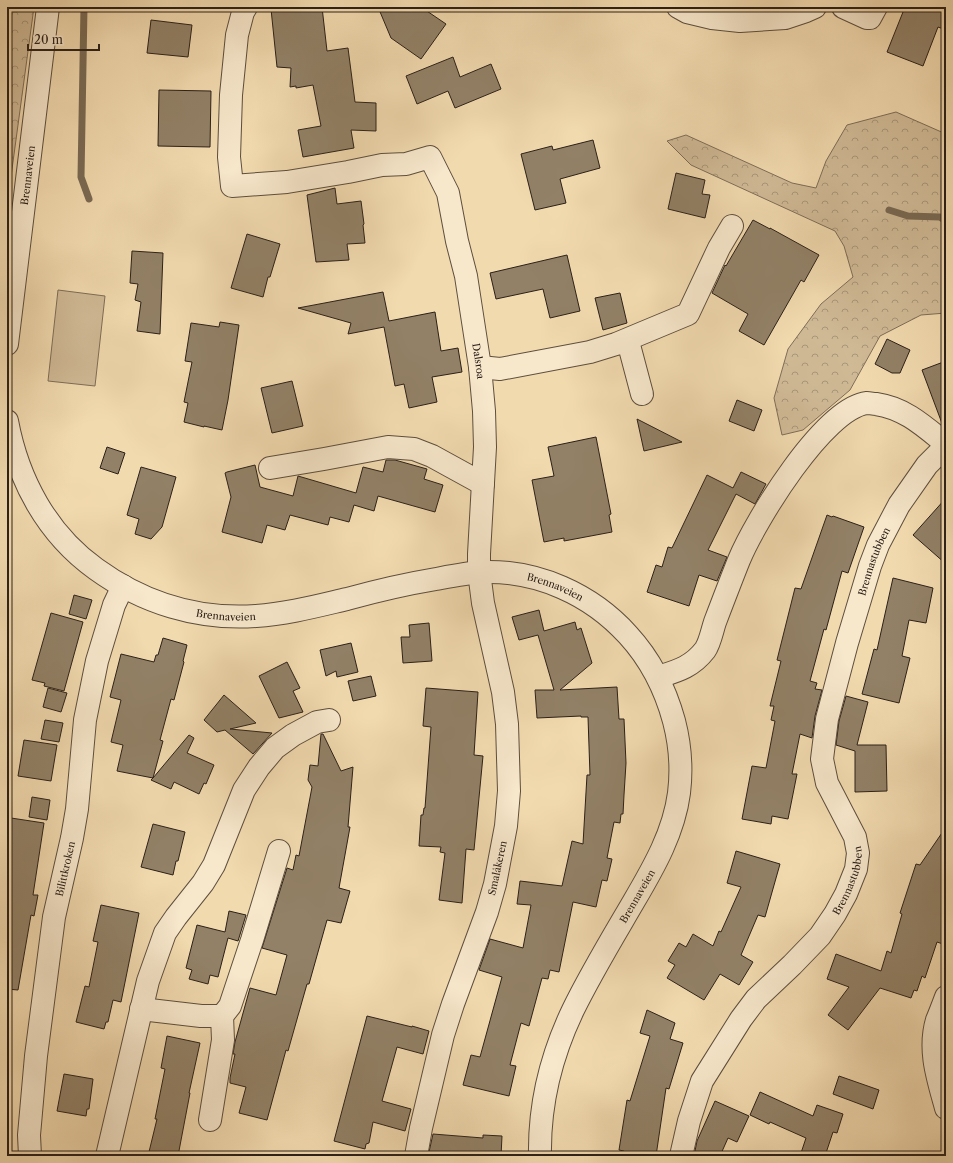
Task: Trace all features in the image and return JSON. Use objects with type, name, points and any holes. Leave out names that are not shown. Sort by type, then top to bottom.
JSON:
[{"type":"street","name":"Brennaveien","points":[[7,344],[48,7]]},
{"type":"street","name":"Dalsroa","points":[[246,7],[243,12],[237,35],[231,95],[229,157],[232,186],[287,182],[382,165],[406,164],[430,157],[448,193],[457,241],[466,276],[480,367],[484,411],[485,447],[479,572]]},
{"type":"street","points":[[678,7],[687,12],[712,18],[740,21],[785,18],[815,7]]},
{"type":"street","points":[[843,7],[867,18],[870,18],[876,7]]},
{"type":"street","points":[[480,367],[500,368],[590,352],[616,344],[688,314],[732,226]]},
{"type":"street","points":[[630,345],[642,394]]},
{"type":"street","name":"Brennastubben","points":[[658,677],[689,665],[706,649],[739,559],[751,534],[779,487],[817,439],[836,420],[852,408],[867,403],[886,405],[903,412],[924,426],[946,445],[927,465],[899,505],[878,545],[870,566],[847,643],[827,719],[822,759],[827,783],[854,837],[858,853],[856,869],[846,894],[820,936],[756,999],[741,1019],[702,1082],[689,1121],[681,1156]]},
{"type":"street","name":"Brennaveien","points":[[7,421],[11,442],[26,484],[46,520],[59,536],[74,552],[105,576],[157,603],[176,609],[216,616],[256,616],[278,614],[399,586],[463,574],[479,572],[503,573],[540,579],[570,591],[585,599],[599,608],[626,633],[648,660],[665,692],[678,741],[680,776],[677,805],[661,853],[583,990],[564,1031],[550,1070],[542,1108],[540,1156]]},
{"type":"street","points":[[270,468],[388,447],[414,449],[432,456],[483,484]]},
{"type":"street","name":"Smalåkeren","points":[[416,1156],[421,1128],[443,1035],[487,912],[495,884],[506,826],[509,791],[508,724],[503,692],[483,603],[479,572]]},
{"type":"street","name":"Bilittkroken","points":[[30,1156],[29,1134],[36,1056],[54,918],[77,809],[86,720],[96,661],[114,605],[123,586]]},
{"type":"street","points":[[107,1156],[148,981],[166,933],[176,917],[203,884],[214,865],[244,790],[259,767],[275,748],[293,735],[317,722],[329,720]]},
{"type":"street","points":[[210,1120],[223,1040],[222,1016],[230,1006],[279,851]]},
{"type":"street","points":[[946,997],[937,1021],[933,1047],[935,1069],[946,1108]]},
{"type":"street","points":[[141,1009],[201,1016],[222,1016]]},
{"type":"green space","points":[[7,7],[34,7],[7,206]]},
{"type":"green space","points":[[896,112],[946,134],[946,313],[921,315],[880,336],[850,390],[803,430],[782,435],[774,398],[788,349],[821,304],[853,277],[844,246],[835,231],[691,165],[667,141],[686,135],[792,183],[816,188],[826,161],[847,125]]},
{"type":"green space","points":[[58,290],[105,296],[95,386],[48,381]]},
{"type":"building","points":[[286,7],[322,7],[327,51],[348,48],[355,102],[376,103],[376,131],[351,130],[354,148],[303,157],[298,130],[321,126],[313,85],[296,88],[296,86],[290,87],[291,68],[277,67],[271,9]]},
{"type":"building","points":[[378,7],[421,7],[446,24],[421,59],[391,38]]},
{"type":"building","points":[[891,7],[946,7],[946,30],[938,27],[923,66],[887,52],[903,12]]},
{"type":"building","points":[[151,20],[192,25],[188,57],[147,53]]},
{"type":"building","points":[[453,57],[460,77],[491,64],[501,89],[455,108],[448,91],[417,104],[406,76]]},
{"type":"building","points":[[159,90],[211,91],[210,147],[158,146]]},
{"type":"building","points":[[593,140],[600,168],[560,179],[566,203],[535,210],[521,154],[552,146],[553,150]]},
{"type":"building","points":[[676,173],[705,180],[702,194],[710,195],[705,218],[668,209]]},
{"type":"building","points":[[335,188],[337,204],[361,201],[365,243],[347,244],[349,260],[316,262],[307,195]]},
{"type":"building","points":[[753,220],[819,255],[804,282],[801,280],[764,345],[739,331],[748,314],[712,293],[725,265],[726,266]]},
{"type":"building","points":[[247,234],[280,244],[270,277],[268,277],[263,297],[231,288]]},
{"type":"building","points":[[132,251],[163,253],[160,334],[137,331],[141,302],[135,300],[138,284],[130,283]]},
{"type":"building","points":[[567,255],[580,311],[550,318],[543,289],[496,299],[490,273]]},
{"type":"building","points":[[383,292],[389,321],[435,312],[441,351],[458,348],[462,372],[432,377],[437,402],[409,408],[404,384],[395,386],[384,327],[348,334],[351,323],[298,308]]},
{"type":"building","points":[[620,293],[627,323],[603,330],[595,298]]},
{"type":"building","points":[[220,322],[239,325],[222,430],[184,422],[188,403],[184,402],[192,362],[185,361],[191,323],[219,327]]},
{"type":"building","points":[[887,339],[910,350],[900,373],[892,373],[875,364]]},
{"type":"building","points":[[946,361],[946,428],[943,426],[922,370]]},
{"type":"building","points":[[292,381],[303,426],[272,433],[261,388]]},
{"type":"building","points":[[737,400],[762,410],[754,431],[729,421]]},
{"type":"building","points":[[637,419],[682,442],[644,451]]},
{"type":"building","points":[[596,437],[611,514],[609,515],[612,532],[564,541],[564,538],[544,542],[532,480],[554,476],[548,447]]},
{"type":"building","points":[[107,447],[125,453],[118,474],[100,468]]},
{"type":"building","points":[[386,460],[395,460],[427,469],[424,479],[443,485],[435,512],[378,496],[374,511],[354,505],[349,522],[330,517],[328,525],[290,515],[285,530],[267,525],[262,543],[222,532],[231,497],[225,473],[227,472],[255,465],[260,487],[293,496],[298,476],[356,493],[363,467],[383,472]]},
{"type":"building","points":[[141,467],[176,477],[162,527],[151,539],[135,534],[139,519],[127,515]]},
{"type":"building","points":[[741,472],[766,484],[755,504],[736,494],[708,550],[727,557],[717,581],[699,575],[689,606],[647,592],[656,565],[662,567],[668,547],[672,548],[707,475],[733,488]]},
{"type":"building","points":[[946,498],[946,564],[913,535]]},
{"type":"building","points":[[827,515],[864,527],[848,573],[842,571],[810,681],[817,683],[815,689],[822,690],[815,716],[812,738],[800,734],[792,774],[797,774],[788,819],[772,816],[771,824],[742,819],[752,766],[766,768],[775,721],[771,720],[774,706],[770,706],[781,661],[777,660],[795,588],[801,589]]},
{"type":"building","points":[[893,578],[933,588],[926,623],[909,620],[902,656],[910,658],[899,703],[862,694],[874,649],[877,650]]},
{"type":"building","points":[[74,595],[92,600],[86,619],[69,614]]},
{"type":"building","points":[[539,610],[544,631],[575,622],[577,630],[581,628],[592,663],[560,690],[617,687],[619,719],[624,719],[626,763],[623,814],[621,814],[620,823],[614,822],[607,858],[612,859],[607,881],[602,880],[596,907],[573,902],[559,972],[550,970],[548,979],[542,978],[529,1026],[521,1023],[510,1065],[516,1066],[509,1096],[463,1085],[471,1055],[480,1057],[502,977],[479,970],[490,939],[523,948],[531,905],[517,904],[520,881],[562,886],[572,841],[583,844],[587,775],[590,775],[588,717],[537,718],[535,690],[554,690],[538,635],[519,640],[512,617]]},
{"type":"building","points":[[51,613],[83,622],[64,691],[44,686],[45,683],[32,680]]},
{"type":"building","points":[[429,623],[432,661],[403,663],[401,637],[410,637],[409,625]]},
{"type":"building","points":[[163,638],[187,645],[174,700],[171,699],[160,740],[163,741],[153,778],[117,771],[123,745],[111,742],[121,700],[110,697],[121,654],[154,662],[156,655],[158,655]]},
{"type":"building","points":[[351,643],[358,672],[337,677],[336,671],[326,676],[320,650]]},
{"type":"building","points":[[287,662],[300,688],[293,691],[303,712],[279,718],[259,676]]},
{"type":"building","points":[[371,676],[376,696],[353,701],[348,681]]},
{"type":"building","points":[[48,688],[67,693],[61,712],[43,707]]},
{"type":"building","points":[[426,688],[478,692],[474,755],[483,756],[474,850],[466,849],[462,903],[439,900],[445,853],[440,852],[441,847],[419,846],[421,815],[423,815],[425,808],[431,727],[423,726]]},
{"type":"building","points":[[224,695],[256,723],[230,729],[272,733],[253,754],[225,730],[217,732],[204,720]]},
{"type":"building","points":[[846,696],[868,702],[857,745],[886,745],[887,791],[855,792],[855,751],[836,745],[839,721]]},
{"type":"building","points":[[45,720],[63,723],[59,742],[41,739]]},
{"type":"building","points":[[321,734],[323,734],[341,771],[353,767],[348,827],[350,827],[339,888],[350,891],[341,923],[327,920],[288,1051],[286,1050],[267,1120],[239,1113],[246,1087],[230,1083],[235,1054],[233,1054],[250,988],[276,995],[287,955],[262,948],[287,868],[293,870],[296,855],[299,856],[312,787],[308,780],[310,765],[318,766]]},
{"type":"building","points":[[189,735],[194,738],[187,753],[214,765],[206,784],[204,783],[199,794],[174,782],[171,789],[151,780]]},
{"type":"building","points":[[24,740],[57,745],[51,781],[18,776]]},
{"type":"building","points":[[32,797],[50,800],[47,820],[29,817]]},
{"type":"building","points":[[11,818],[44,823],[33,895],[38,895],[34,916],[31,915],[18,990],[7,989],[7,846]]},
{"type":"building","points":[[153,824],[185,832],[173,875],[141,867]]},
{"type":"building","points":[[946,827],[946,945],[937,942],[925,978],[922,976],[917,991],[914,990],[911,998],[880,988],[848,1030],[828,1015],[849,987],[827,979],[836,954],[881,971],[887,951],[891,953],[902,914],[900,913],[916,864],[920,865]]},
{"type":"building","points":[[736,851],[780,864],[765,917],[758,915],[741,955],[753,962],[739,985],[720,974],[704,1000],[667,978],[675,965],[668,961],[679,943],[686,947],[693,934],[713,946],[719,931],[721,932],[741,887],[727,883]]},
{"type":"building","points":[[101,905],[139,913],[121,1002],[113,1000],[108,1022],[106,1022],[104,1029],[76,1022],[85,986],[89,987],[98,942],[93,941]]},
{"type":"building","points":[[229,911],[246,915],[238,941],[228,938],[218,977],[210,975],[208,984],[189,979],[192,970],[186,968],[197,925],[225,932]]},
{"type":"building","points":[[647,1010],[675,1023],[670,1039],[683,1043],[669,1089],[666,1088],[656,1156],[624,1153],[624,1151],[619,1150],[627,1100],[630,1101],[650,1036],[640,1033]]},
{"type":"building","points":[[367,1016],[429,1031],[423,1054],[397,1047],[382,1101],[411,1109],[405,1131],[373,1122],[369,1143],[366,1144],[365,1149],[334,1141]]},
{"type":"building","points":[[167,1036],[200,1043],[189,1093],[178,1156],[148,1156],[157,1119],[155,1119],[165,1069],[161,1068]]},
{"type":"building","points":[[64,1074],[93,1079],[89,1109],[87,1109],[86,1116],[57,1111]]},
{"type":"building","points":[[839,1076],[879,1090],[873,1109],[833,1094]]},
{"type":"building","points":[[760,1092],[813,1116],[817,1105],[843,1114],[837,1133],[833,1132],[825,1156],[800,1156],[806,1138],[750,1115]]},
{"type":"building","points":[[715,1101],[749,1116],[737,1142],[728,1138],[720,1156],[694,1156],[697,1141]]},
{"type":"building","points":[[433,1134],[483,1138],[483,1135],[502,1136],[501,1156],[456,1156],[429,1152]]},
{"type":"waterway","points":[[84,7],[81,177],[89,199]]},
{"type":"waterway","points":[[889,210],[908,216],[940,217],[946,221]]}]
